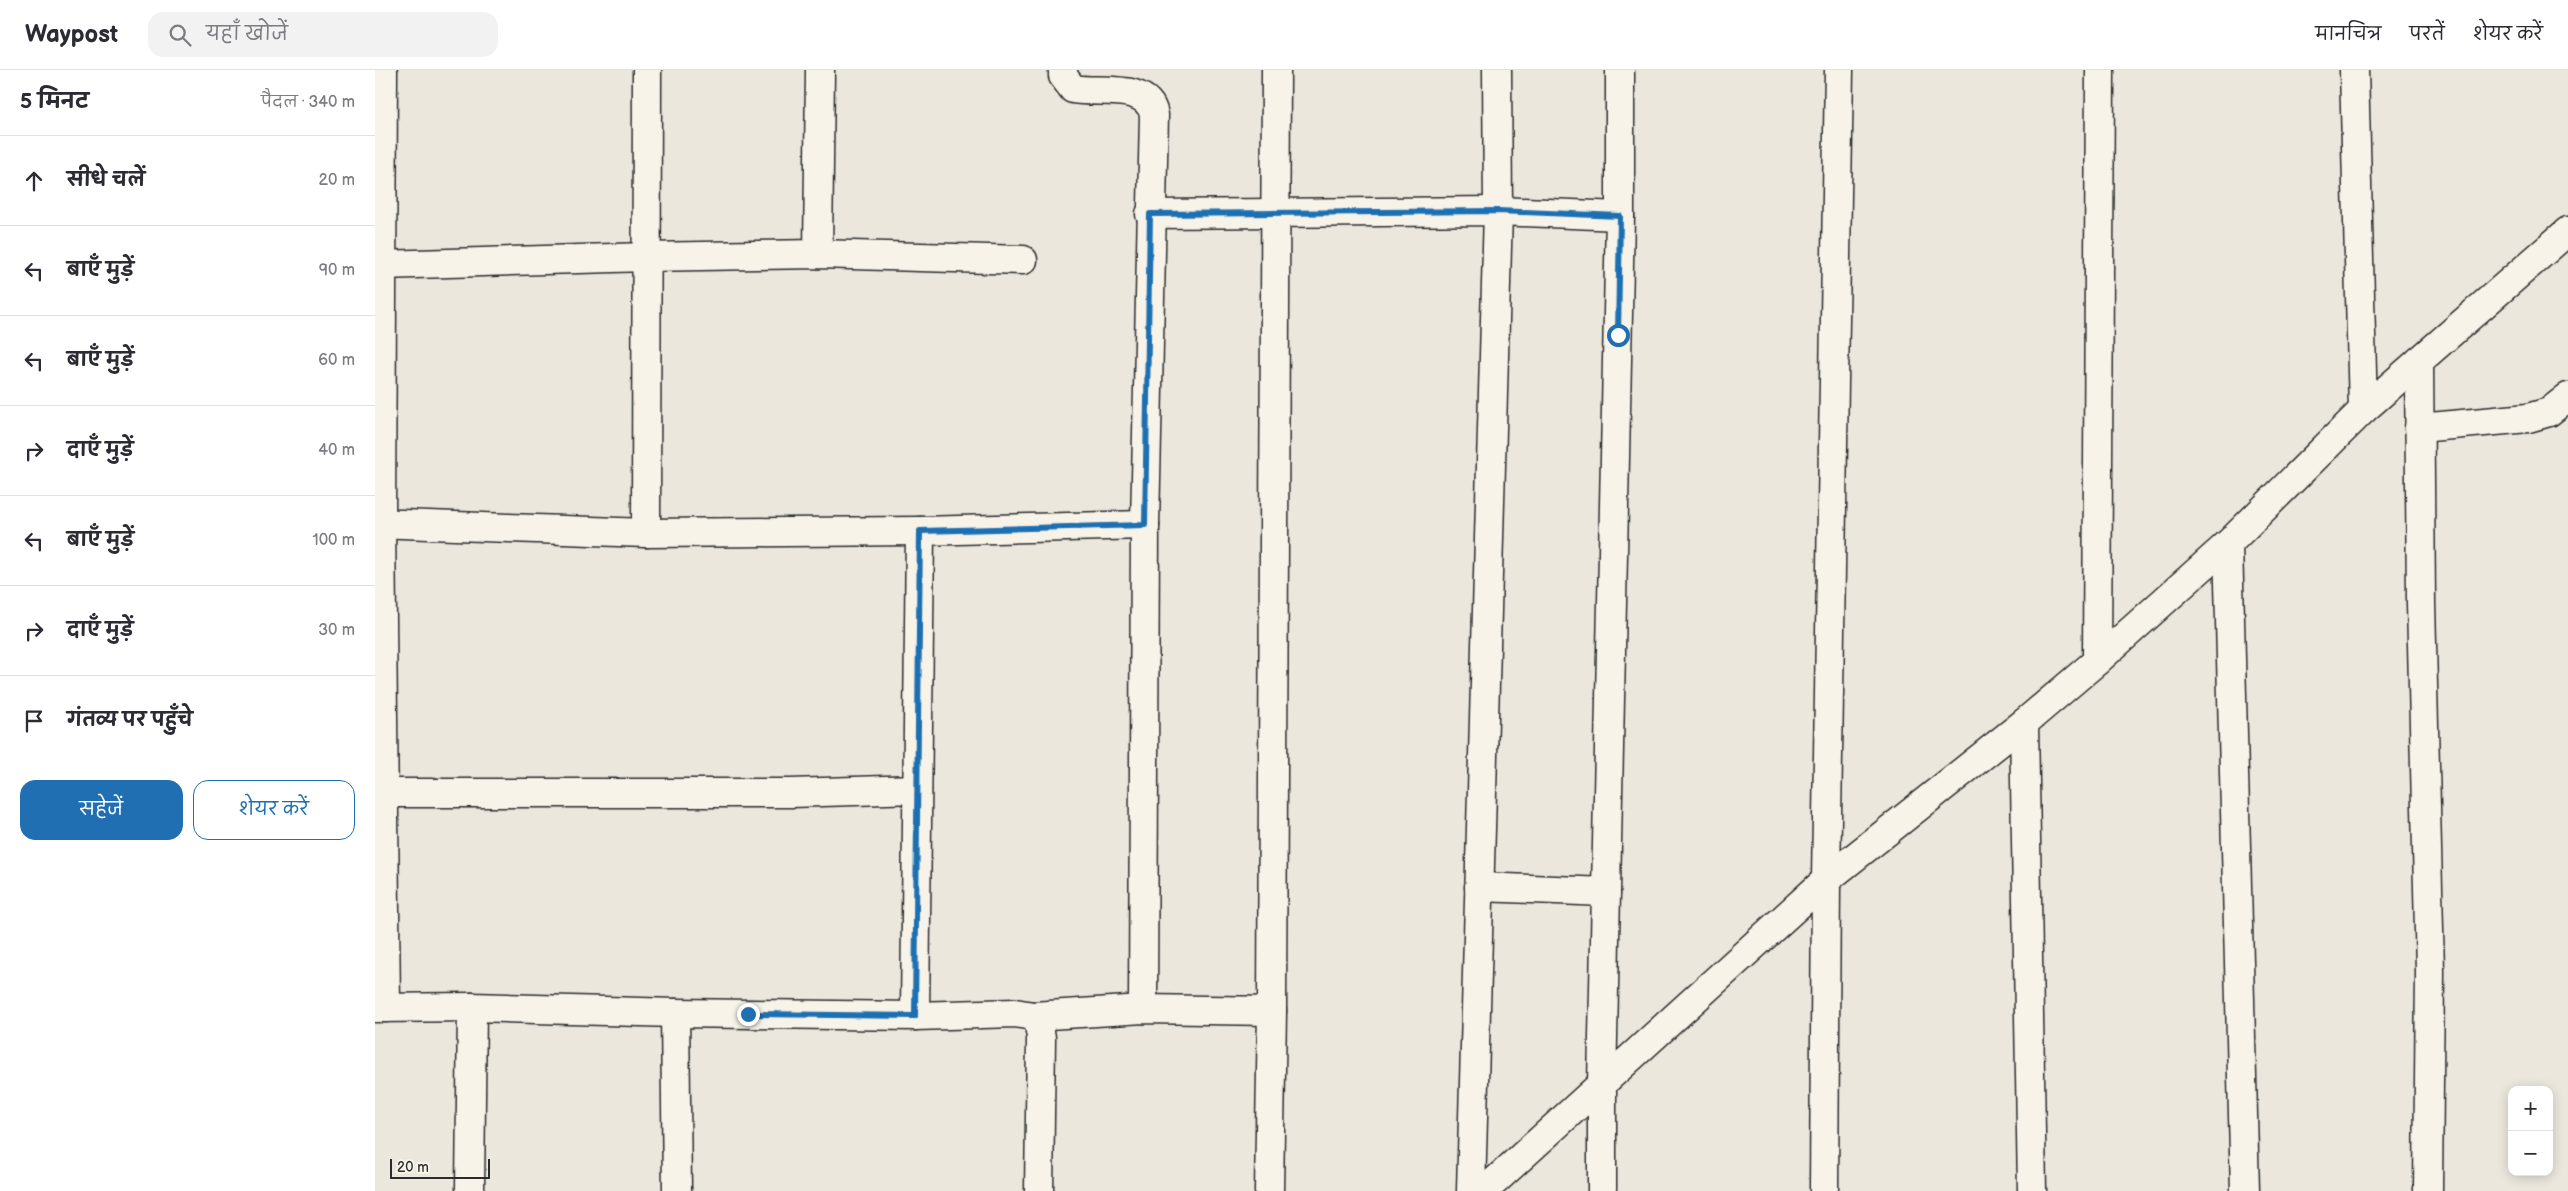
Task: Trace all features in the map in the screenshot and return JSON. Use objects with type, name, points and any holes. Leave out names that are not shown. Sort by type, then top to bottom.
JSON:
[{"type":"street","points":[[383,70],[381,265],[378,304],[378,523],[385,793],[381,1008],[472,1007],[675,1013],[915,1016],[1015,1013],[1033,1016],[1143,1009],[1272,1010]]},
{"type":"street","points":[[645,533],[647,70]]},
{"type":"street","points":[[819,254],[820,70]]},
{"type":"street","points":[[1063,70],[1063,76],[1073,89],[1088,92],[1121,92],[1144,96],[1152,104],[1154,115],[1150,214],[1145,525],[1143,1009]]},
{"type":"street","points":[[1269,1191],[1272,1010],[1276,70]]},
{"type":"street","points":[[1471,1191],[1498,211],[1497,70]]},
{"type":"street","points":[[1602,1191],[1602,1085],[1620,216],[1620,70]]},
{"type":"street","points":[[1824,1191],[1826,880],[1839,70]]},
{"type":"street","points":[[2097,661],[2100,70]]},
{"type":"street","points":[[2354,70],[2363,410]]},
{"type":"street","points":[[1150,214],[1498,211],[1620,216]]},
{"type":"street","points":[[1484,1191],[1826,880],[2024,723],[2097,661],[2228,544],[2363,410],[2568,231]]},
{"type":"street","points":[[381,265],[819,254],[1023,260]]},
{"type":"street","points":[[2419,361],[2430,971],[2429,1191]]},
{"type":"street","points":[[2419,428],[2528,418],[2549,412],[2568,397]]},
{"type":"street","points":[[378,523],[645,533],[920,531],[1145,525]]},
{"type":"street","points":[[915,1016],[920,531]]},
{"type":"street","points":[[2228,544],[2245,1191]]},
{"type":"street","points":[[2024,723],[2032,1191]]},
{"type":"street","points":[[385,793],[791,793],[917,789]]},
{"type":"street","points":[[1479,887],[1606,892]]},
{"type":"street","points":[[470,1191],[472,1007]]},
{"type":"street","points":[[675,1013],[677,1191]]},
{"type":"street","points":[[1033,1016],[1039,1024],[1041,1038],[1039,1191]]},
{"type":"route","points":[[748,1014],[915,1016],[920,531],[1145,525],[1150,214],[1498,211],[1620,216],[1618,335]]}]
